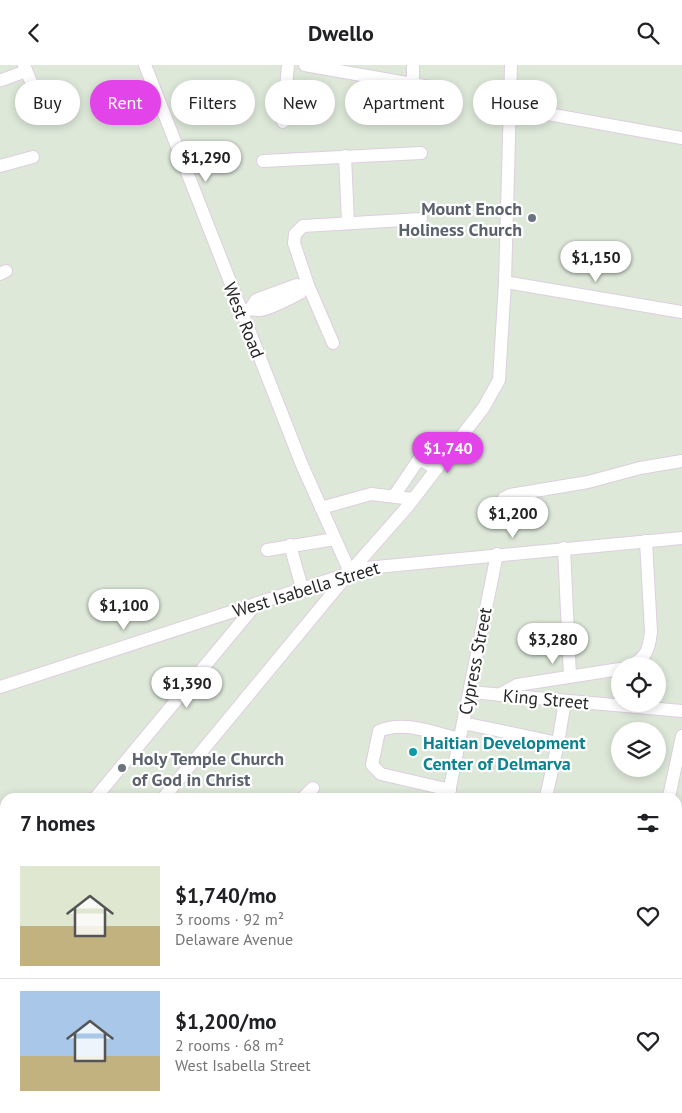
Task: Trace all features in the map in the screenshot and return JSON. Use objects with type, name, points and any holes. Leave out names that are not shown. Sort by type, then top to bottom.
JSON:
[{"type":"street","name":"West Road","points":[[146,65],[246,309],[321,508],[350,572]]},
{"type":"street","points":[[287,80],[288,65]]},
{"type":"street","points":[[305,65],[385,80]]},
{"type":"street","points":[[413,65],[413,80]]},
{"type":"street","points":[[510,65],[510,80]]},
{"type":"street","points":[[2,80],[25,68],[30,80]]},
{"type":"street","points":[[557,116],[682,138]]},
{"type":"street","points":[[167,793],[350,572],[413,499],[484,407],[500,380],[505,281],[509,125]]},
{"type":"street","points":[[263,161],[421,153]]},
{"type":"street","points":[[345,156],[348,223]]},
{"type":"street","points":[[0,166],[33,157]]},
{"type":"street","points":[[333,343],[304,287],[294,243],[295,234],[303,226],[421,219]]},
{"type":"street","points":[[505,281],[682,312]]},
{"type":"street","points":[[246,309],[256,300],[297,285],[304,287]]},
{"type":"street","points":[[394,497],[419,459],[435,469]]},
{"type":"street","points":[[498,507],[504,498],[510,495],[588,483],[640,468],[682,461]]},
{"type":"street","points":[[321,508],[371,494],[413,499]]},
{"type":"street","name":"West Isabella Street","points":[[0,687],[350,572],[385,565],[682,538]]},
{"type":"street","points":[[267,550],[334,539]]},
{"type":"street","points":[[644,657],[651,632],[646,541]]},
{"type":"street","points":[[290,545],[302,588]]},
{"type":"street","points":[[564,548],[570,676]]},
{"type":"street","name":"Cypress Street","points":[[449,793],[496,554]]},
{"type":"street","points":[[99,793],[257,602]]},
{"type":"street","points":[[499,695],[517,685],[611,670]]},
{"type":"street","name":"King Street","points":[[470,692],[682,711]]},
{"type":"street","points":[[547,793],[565,701]]},
{"type":"street","points":[[463,723],[558,743]]},
{"type":"street","points":[[445,793],[381,775],[372,765],[379,731],[391,725],[410,727],[460,739]]},
{"type":"street","points":[[670,793],[682,737]]},
{"type":"place","name":"Mount Enoch Holiness Church","points":[[532,218]]},
{"type":"place","name":"Haitian Development Center of Delmarva","points":[[413,752]]},
{"type":"place","name":"Holy Temple Church of God in Christ","points":[[122,768]]}]
